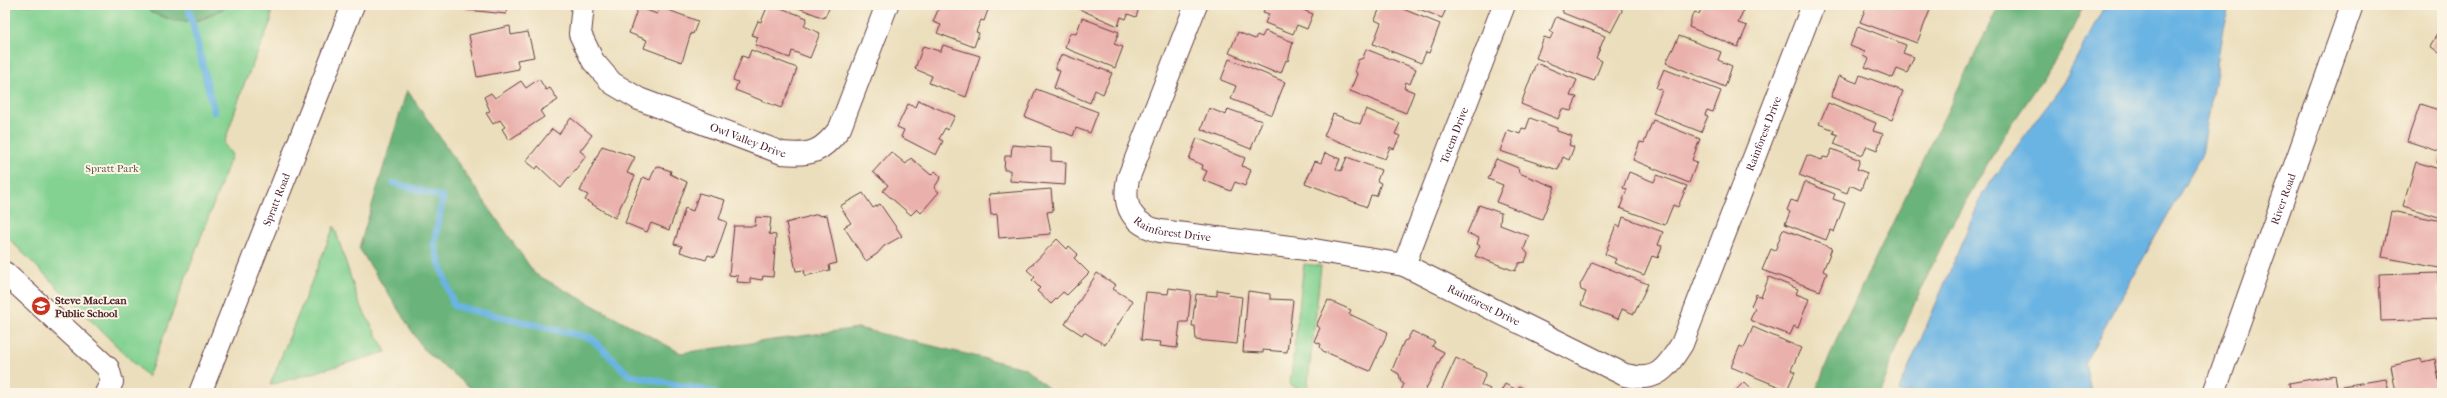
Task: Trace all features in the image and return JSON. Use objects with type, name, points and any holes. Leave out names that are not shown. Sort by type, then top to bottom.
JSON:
[{"type":"street","name":"Spratt Road","points":[[200,393],[353,5]]},
{"type":"street","name":"Owl Valley Drive","points":[[583,5],[580,34],[593,61],[612,83],[639,99],[782,153],[800,155],[816,152],[829,142],[840,128],[887,5]]},
{"type":"street","name":"Rainforest Drive","points":[[1196,5],[1128,179],[1126,202],[1138,222],[1147,228],[1160,232],[1314,250],[1404,265],[1625,375],[1646,378],[1658,373],[1669,365],[1682,344],[1813,5]]},
{"type":"street","name":"Totem Drive","points":[[1404,265],[1504,5]]},
{"type":"street","name":"River Road","points":[[2214,393],[2352,5]]},
{"type":"street","points":[[5,273],[108,368],[112,382],[106,393]]},
{"type":"green space","name":"Spratt Park","points":[[5,5],[148,5],[150,12],[174,21],[202,20],[229,5],[269,5],[271,8],[271,21],[243,87],[224,144],[232,155],[148,377],[5,235]]},
{"type":"green space","points":[[148,5],[229,5],[208,16],[191,21],[182,21],[150,12]]},
{"type":"green space","points":[[1999,5],[2084,5],[2061,52],[2005,134],[1951,226],[1913,306],[1880,393],[1815,393],[1840,331]]},
{"type":"green space","points":[[407,90],[535,274],[681,353],[858,328],[1024,368],[1054,393],[477,393],[424,350],[359,248]]},
{"type":"green space","points":[[334,226],[359,303],[386,352],[270,385]]},
{"type":"green space","points":[[1304,264],[1321,266],[1307,392],[1290,385]]},
{"type":"water","points":[[2105,5],[2230,5],[2223,28],[2202,154],[2085,362],[2091,393],[1898,393],[1983,193],[2063,83]]},
{"type":"building","points":[[466,5],[528,5],[528,9],[507,7],[506,14],[468,10],[465,9]]},
{"type":"building","points":[[768,5],[773,5],[807,18],[804,26],[820,33],[810,58],[792,51],[790,58],[755,45],[758,37],[752,35],[758,21],[761,22]]},
{"type":"building","points":[[791,5],[831,5],[824,18]]},
{"type":"building","points":[[940,5],[984,5],[989,7],[984,21],[981,20],[976,32],[979,33],[974,47],[937,33],[941,25],[933,22]]},
{"type":"building","points":[[1070,5],[1140,5],[1136,17],[1128,14],[1126,19],[1121,17],[1118,26]]},
{"type":"building","points":[[1257,5],[1305,5],[1303,10],[1313,14],[1307,29],[1297,25],[1293,34],[1265,23],[1269,14],[1263,12],[1265,8]]},
{"type":"building","points":[[1381,5],[1393,5],[1440,24],[1429,53],[1426,52],[1421,63],[1373,44],[1381,23],[1375,20]]},
{"type":"building","points":[[1409,5],[1448,5],[1442,18]]},
{"type":"building","points":[[1562,5],[1621,5],[1622,11],[1611,32],[1563,13]]},
{"type":"building","points":[[1703,5],[1727,5],[1743,11],[1738,23],[1747,26],[1738,47],[1689,27],[1692,16],[1695,12],[1699,14]]},
{"type":"building","points":[[1867,5],[1919,5],[1930,10],[1917,43],[1860,22]]},
{"type":"building","points":[[638,7],[657,14],[660,7],[698,21],[693,34],[691,33],[682,62],[644,48],[647,40],[629,33]]},
{"type":"building","points":[[1556,17],[1605,36],[1596,58],[1602,61],[1594,81],[1536,58],[1544,37],[1550,39],[1553,33],[1550,32]]},
{"type":"building","points":[[1082,18],[1119,32],[1114,44],[1123,47],[1115,68],[1065,48],[1068,37],[1071,33],[1076,34]]},
{"type":"building","points":[[510,26],[511,35],[528,32],[534,57],[517,60],[519,69],[477,77],[469,35]]},
{"type":"building","points":[[1858,26],[1906,45],[1903,53],[1914,57],[1907,73],[1897,69],[1893,78],[1865,67],[1869,59],[1863,56],[1865,52],[1850,46]]},
{"type":"building","points":[[2442,26],[2442,55],[2430,46]]},
{"type":"building","points":[[1265,31],[1293,42],[1288,61],[1286,60],[1281,73],[1276,71],[1276,73],[1229,53],[1238,32],[1255,39],[1257,35],[1262,37]]},
{"type":"building","points":[[1679,36],[1721,52],[1718,60],[1732,66],[1725,87],[1666,63]]},
{"type":"building","points":[[943,45],[980,56],[966,97],[929,83],[932,76],[915,69],[923,46],[941,51]]},
{"type":"building","points":[[1366,49],[1416,69],[1410,84],[1406,82],[1404,88],[1414,92],[1406,113],[1350,91],[1357,74],[1355,70],[1358,60],[1363,58]]},
{"type":"building","points":[[751,50],[797,68],[791,87],[781,108],[735,90],[738,82],[733,80],[742,56],[748,58]]},
{"type":"building","points":[[1062,54],[1112,73],[1103,94],[1095,90],[1090,103],[1054,88],[1060,71],[1056,69],[1056,65]]},
{"type":"building","points":[[1229,59],[1285,82],[1272,115],[1231,99],[1236,86],[1221,80]]},
{"type":"building","points":[[1536,63],[1577,80],[1570,96],[1577,97],[1571,111],[1562,109],[1558,119],[1521,104]]},
{"type":"building","points":[[1664,69],[1721,91],[1713,112],[1707,110],[1705,115],[1708,116],[1701,132],[1653,113],[1662,90],[1656,88]]},
{"type":"building","points":[[1860,75],[1903,91],[1892,120],[1831,97],[1839,76],[1857,83]]},
{"type":"building","points":[[539,79],[546,90],[550,88],[558,100],[540,111],[544,117],[509,140],[502,129],[505,127],[500,120],[493,124],[486,113],[490,111],[484,97],[491,93],[495,98],[521,81],[526,88]]},
{"type":"building","points":[[1036,89],[1098,112],[1090,133],[1076,128],[1073,136],[1025,117]]},
{"type":"building","points":[[918,100],[955,116],[948,130],[945,128],[939,139],[943,141],[936,155],[901,137],[904,130],[897,127],[908,104],[915,107]]},
{"type":"building","points":[[1828,103],[1876,123],[1873,131],[1883,134],[1877,150],[1867,146],[1863,155],[1834,144],[1838,135],[1833,133],[1834,130],[1819,124]]},
{"type":"building","points":[[2420,104],[2442,111],[2442,164],[2437,163],[2441,152],[2407,141]]},
{"type":"building","points":[[1209,108],[1226,115],[1228,109],[1262,121],[1251,149],[1201,129]]},
{"type":"building","points":[[1366,109],[1400,123],[1395,134],[1400,136],[1394,149],[1390,147],[1385,159],[1324,136],[1333,114],[1360,124]]},
{"type":"building","points":[[571,118],[592,135],[580,151],[586,156],[561,188],[538,166],[536,169],[526,161],[552,129],[559,134]]},
{"type":"building","points":[[1530,118],[1557,128],[1557,131],[1572,136],[1569,145],[1574,147],[1569,160],[1563,157],[1558,170],[1500,151],[1508,130],[1520,134],[1522,128],[1526,129]]},
{"type":"building","points":[[1653,120],[1700,139],[1692,160],[1697,162],[1689,183],[1633,160],[1640,142],[1644,143]]},
{"type":"building","points":[[1197,138],[1245,158],[1242,166],[1251,170],[1245,186],[1235,182],[1231,191],[1203,180],[1207,171],[1202,169],[1203,165],[1189,159]]},
{"type":"building","points":[[1012,145],[1051,148],[1051,161],[1066,162],[1065,185],[1010,181],[1010,170],[1004,170],[1005,156],[1011,156]]},
{"type":"building","points":[[602,146],[635,157],[627,173],[635,176],[615,218],[585,200],[588,195],[580,191]]},
{"type":"building","points":[[1832,149],[1860,160],[1857,169],[1867,173],[1861,190],[1850,185],[1847,193],[1799,175],[1807,155],[1822,160],[1823,157],[1828,158]]},
{"type":"building","points":[[891,152],[906,164],[911,158],[931,175],[935,171],[941,177],[934,188],[939,192],[921,213],[917,209],[911,215],[883,191],[888,185],[873,172]]},
{"type":"building","points":[[1325,153],[1340,159],[1336,169],[1341,171],[1347,157],[1381,170],[1377,181],[1381,183],[1377,194],[1376,196],[1371,195],[1367,207],[1305,183],[1315,161],[1321,163]]},
{"type":"building","points":[[1496,159],[1518,168],[1519,173],[1555,187],[1542,219],[1496,202],[1503,185],[1488,179]]},
{"type":"building","points":[[2416,162],[2442,170],[2442,218],[2403,206]]},
{"type":"building","points":[[656,166],[671,171],[670,174],[687,182],[669,230],[651,223],[647,232],[625,223],[643,177],[650,180]]},
{"type":"building","points":[[1629,172],[1654,182],[1657,175],[1687,186],[1678,207],[1673,205],[1665,225],[1620,208],[1627,189],[1623,188]]},
{"type":"building","points":[[1805,182],[1835,194],[1833,199],[1845,203],[1834,232],[1830,230],[1826,240],[1785,224],[1790,212],[1787,210],[1791,200],[1797,202]]},
{"type":"building","points":[[1051,189],[1053,211],[1047,212],[1051,234],[999,238],[997,214],[991,215],[989,194]]},
{"type":"building","points":[[699,193],[725,200],[719,219],[727,222],[715,257],[708,255],[706,260],[680,252],[682,246],[674,244],[685,208],[693,211]]},
{"type":"building","points":[[863,193],[873,208],[880,204],[902,236],[884,246],[877,254],[866,261],[844,227],[851,223],[840,206]]},
{"type":"building","points":[[1479,205],[1501,213],[1500,225],[1529,236],[1524,249],[1528,254],[1525,262],[1519,263],[1515,271],[1475,256],[1480,246],[1477,244],[1479,238],[1467,233]]},
{"type":"building","points":[[2391,211],[2442,221],[2442,250],[2439,268],[2382,257]]},
{"type":"building","points":[[818,214],[819,216],[827,215],[837,263],[829,265],[830,270],[805,276],[804,270],[796,271],[786,223]]},
{"type":"building","points":[[756,217],[771,218],[769,234],[776,235],[773,277],[763,276],[762,280],[750,278],[750,283],[737,282],[738,276],[729,275],[734,226],[755,226]]},
{"type":"building","points":[[1623,217],[1663,232],[1658,245],[1662,246],[1658,258],[1652,256],[1644,275],[1614,263],[1616,259],[1605,254],[1616,225],[1620,227]]},
{"type":"building","points":[[1783,229],[1832,248],[1823,271],[1827,273],[1820,291],[1762,270],[1771,249],[1775,251]]},
{"type":"building","points":[[1057,239],[1067,249],[1069,246],[1078,254],[1074,258],[1089,273],[1067,295],[1063,292],[1051,304],[1037,291],[1040,288],[1032,280],[1035,277],[1027,270]]},
{"type":"building","points":[[1592,262],[1648,284],[1634,314],[1622,309],[1618,319],[1581,305],[1586,292],[1581,290],[1580,285]]},
{"type":"building","points":[[1097,273],[1116,285],[1113,289],[1133,301],[1105,345],[1084,332],[1082,335],[1065,324]]},
{"type":"building","points":[[2438,273],[2440,319],[2381,321],[2379,275]]},
{"type":"building","points":[[1769,277],[1798,289],[1796,294],[1809,299],[1798,328],[1794,326],[1790,335],[1750,320],[1755,308],[1751,306],[1756,294],[1761,297]]},
{"type":"building","points":[[1169,288],[1191,291],[1188,322],[1180,322],[1177,348],[1160,346],[1161,342],[1141,340],[1146,292],[1168,294]]},
{"type":"building","points":[[1217,290],[1229,292],[1228,295],[1242,297],[1237,344],[1196,340],[1195,326],[1192,326],[1196,294],[1217,296]]},
{"type":"building","points":[[1248,291],[1270,294],[1270,299],[1293,300],[1287,352],[1263,350],[1263,353],[1243,352]]},
{"type":"building","points":[[1328,300],[1351,310],[1349,314],[1388,332],[1370,371],[1323,351],[1320,347],[1321,344],[1314,341],[1320,328],[1316,326]]},
{"type":"building","points":[[1753,327],[1801,348],[1791,370],[1795,372],[1787,390],[1731,367],[1740,346],[1744,348]]},
{"type":"building","points":[[1412,331],[1435,342],[1432,346],[1444,352],[1424,393],[1400,393],[1404,384],[1401,382],[1399,374],[1392,370],[1404,341],[1407,340]]},
{"type":"building","points":[[1456,358],[1486,373],[1481,385],[1490,389],[1488,393],[1440,393]]},
{"type":"building","points":[[2421,359],[2422,362],[2435,359],[2441,393],[2396,393],[2391,366]]},
{"type":"building","points":[[2335,375],[2338,393],[2291,393],[2289,383]]},
{"type":"building","points":[[2386,379],[2389,393],[2343,393],[2342,386]]},
{"type":"building","points":[[1744,382],[1755,393],[1733,393]]},
{"type":"building","points":[[1505,384],[1517,390],[1519,386],[1530,391],[1500,393]]},
{"type":"waterway","points":[[188,5],[214,112]]},
{"type":"waterway","points":[[394,183],[443,197],[434,245],[454,306],[591,338],[629,375],[715,393]]},
{"type":"place","name":"Steve MacLean Public School","points":[[41,306]]}]
